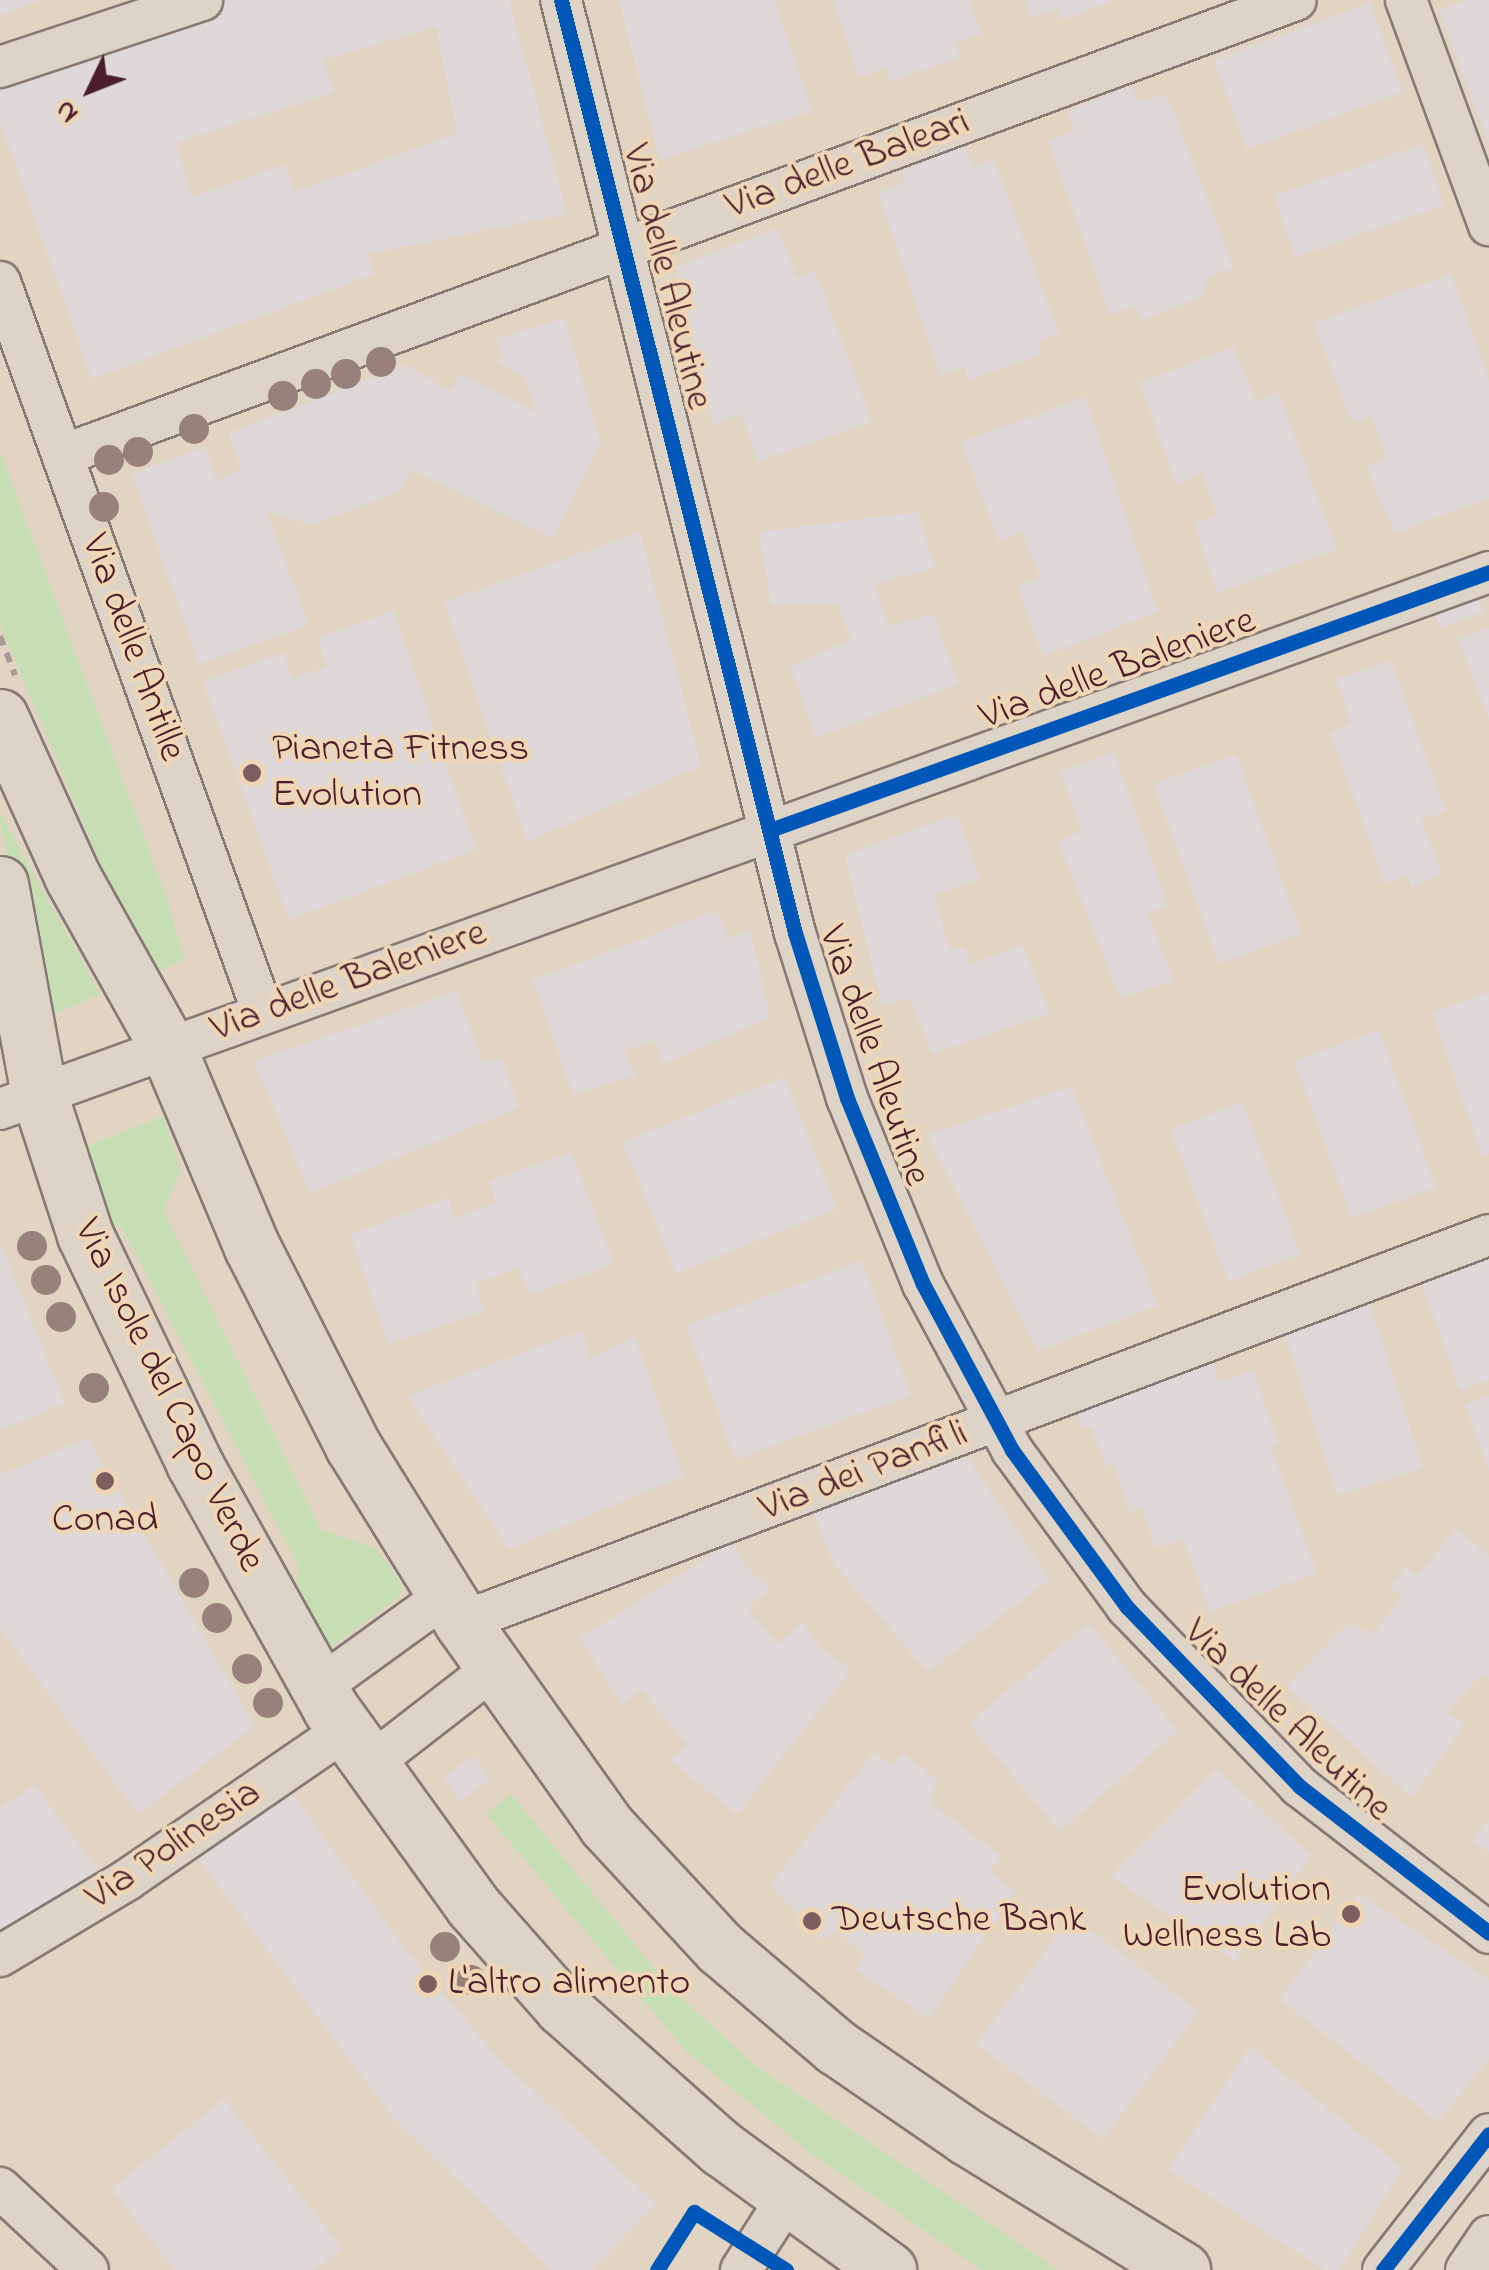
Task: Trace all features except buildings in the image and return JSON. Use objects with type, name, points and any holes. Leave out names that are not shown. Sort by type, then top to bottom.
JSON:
[{"type":"street","points":[[0,66],[202,0]]},
{"type":"street","name":"Via delle Aleutine","points":[[561,0],[806,973],[866,1147],[922,1284],[995,1422],[1088,1558],[1216,1705],[1334,1817],[1489,1933]]},
{"type":"street","name":"Via delle Baleari","points":[[63,455],[1296,0]]},
{"type":"street","points":[[1406,0],[1489,225]]},
{"type":"street","name":"Via delle Antille","points":[[0,282],[263,1013]]},
{"type":"street","name":"Via delle Baleniere","points":[[19,1102],[1489,572]]},
{"type":"street","points":[[0,717],[72,876],[168,1046],[302,1349],[454,1609],[620,1842],[764,1988],[919,2106],[1182,2270]]},
{"type":"street","name":"Via Isole del Capo Verde","points":[[0,884],[19,1102],[122,1321],[344,1728],[473,1906],[562,2007],[786,2200],[888,2270]]},
{"type":"street","name":"Via dei Panfili","points":[[454,1609],[995,1422],[1489,1235]]},
{"type":"street","points":[[344,1728],[454,1609]]},
{"type":"street","points":[[344,1728],[494,1668]]},
{"type":"street","name":"Via Polinesia","points":[[0,1956],[127,1880],[344,1728]]},
{"type":"street","points":[[1383,2270],[1489,2134]]},
{"type":"street","points":[[0,2188],[88,2270]]},
{"type":"street","points":[[740,2270],[786,2200]]},
{"type":"street","points":[[1466,2270],[1489,2236]]},
{"type":"green space","points":[[0,451],[166,896],[184,959],[155,973],[110,887],[0,624]]},
{"type":"green space","points":[[0,812],[100,994],[40,1020],[0,821]]},
{"type":"green space","points":[[163,1116],[181,1170],[163,1210],[321,1530],[377,1549],[403,1586],[400,1596],[329,1649],[317,1648],[294,1613],[298,1565],[121,1226],[93,1222],[69,1153]]},
{"type":"green space","points":[[511,1794],[670,1988],[756,2066],[1058,2270],[982,2270],[809,2152],[686,2051],[486,1814]]},
{"type":"cycle path","points":[[561,0],[795,933],[847,1098],[923,1284],[1012,1450],[1127,1607],[1299,1786],[1489,1933]]},
{"type":"cycle path","points":[[770,830],[1489,572]]},
{"type":"cycle path","points":[[1383,2270],[1489,2134]]},
{"type":"cycle path","points":[[657,2270],[694,2212],[786,2270]]},
{"type":"place","name":"Pianeta Fitness Evolution","points":[[252,773]]},
{"type":"place","name":"Conad","points":[[105,1481]]},
{"type":"place","name":"Evolution Wellness Lab","points":[[1351,1914]]},
{"type":"place","name":"Deutsche Bank","points":[[812,1921]]},
{"type":"place","name":"L'altro alimento","points":[[428,1984]]}]
